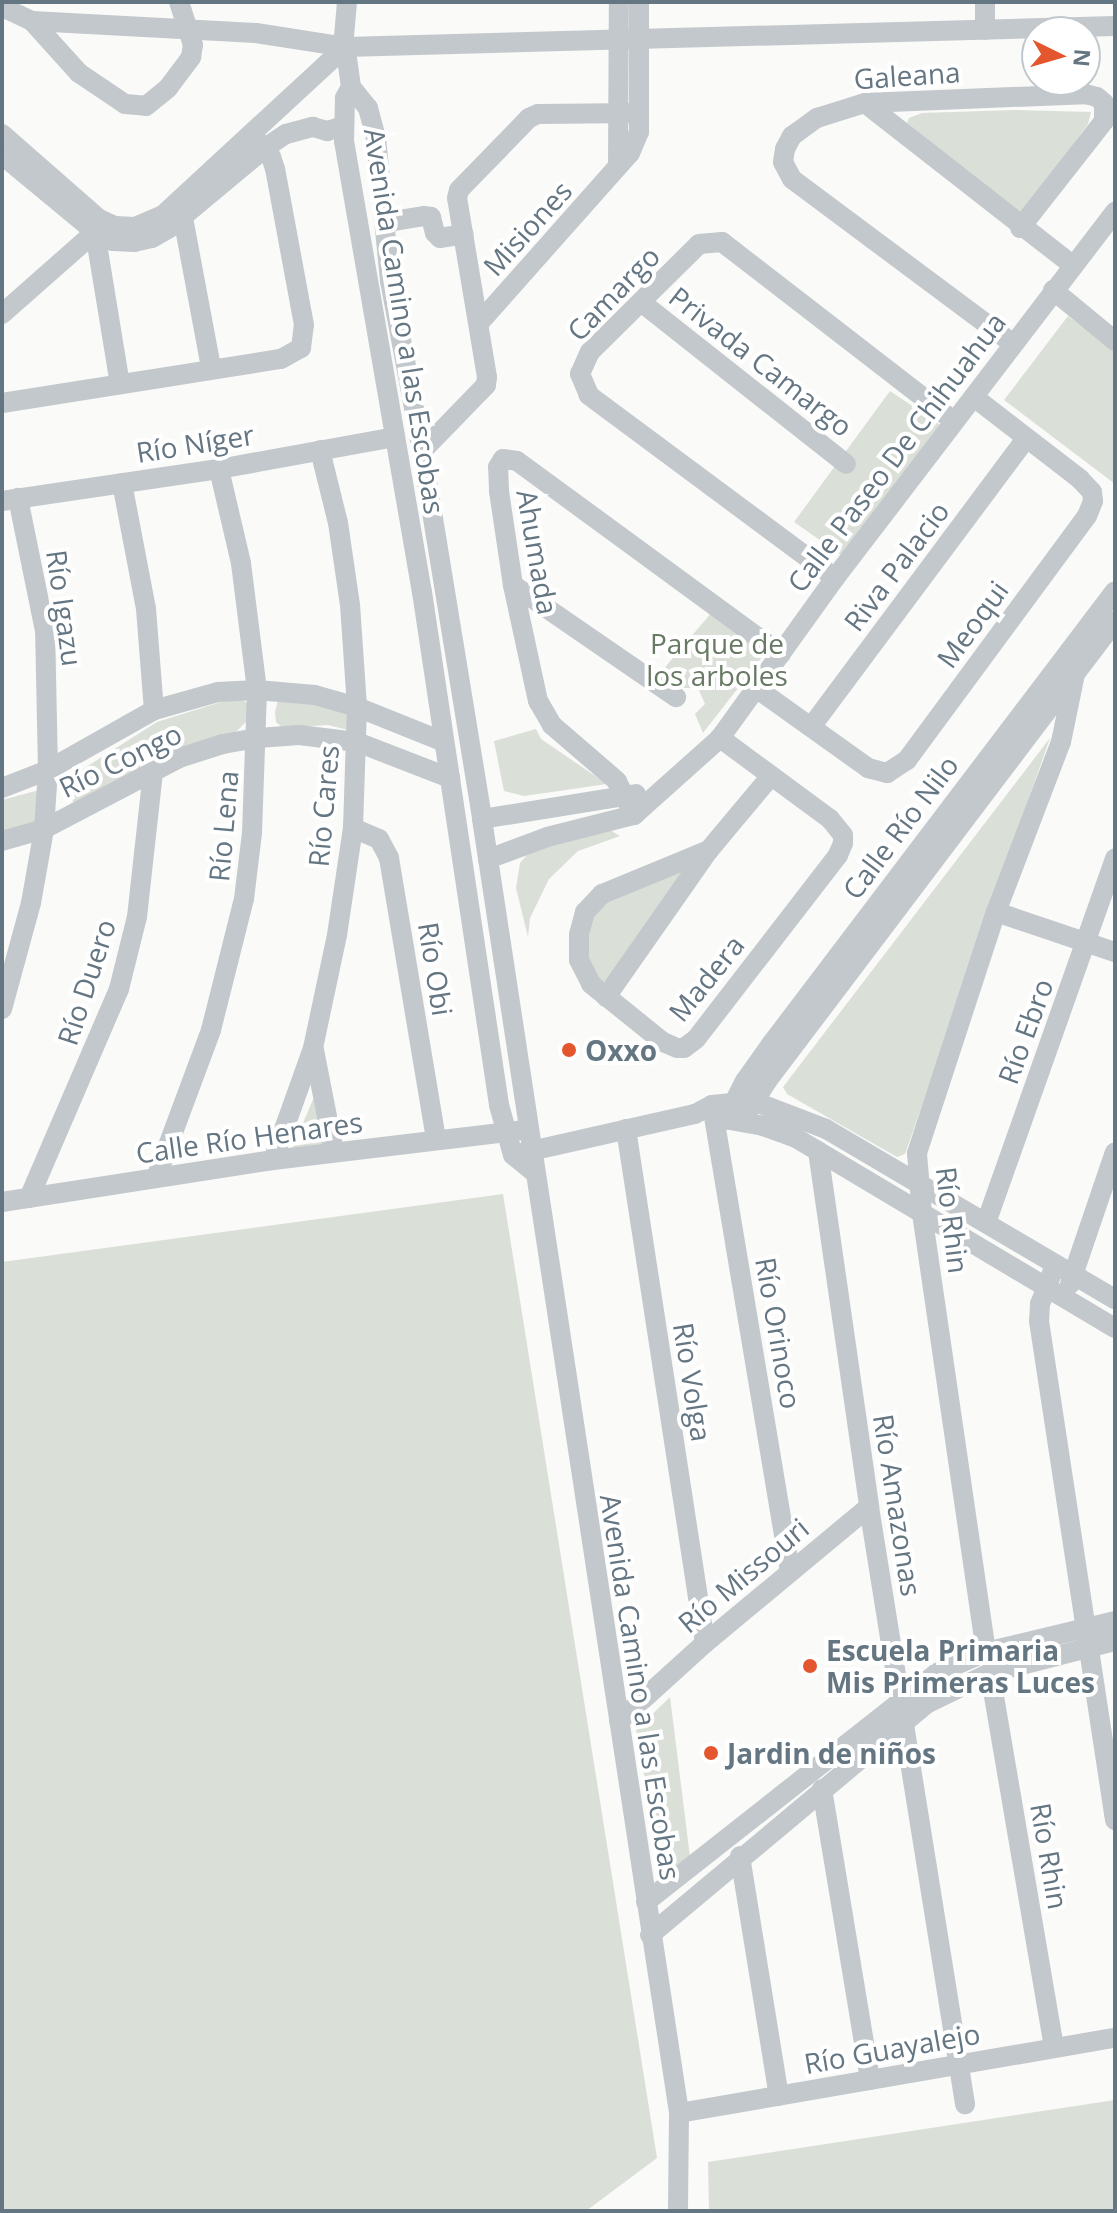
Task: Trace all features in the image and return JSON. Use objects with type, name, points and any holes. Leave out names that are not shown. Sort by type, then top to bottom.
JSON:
[{"type":"street","points":[[32,21],[79,73],[125,104],[146,106],[168,88],[191,57],[193,45],[179,2]]},
{"type":"street","points":[[347,2],[345,47],[351,87]]},
{"type":"street","name":"Misiones","points":[[619,2],[630,39]]},
{"type":"street","name":"Misiones","points":[[479,323],[617,171],[630,113],[630,39],[639,2]]},
{"type":"street","points":[[985,2],[985,30]]},
{"type":"street","points":[[2,7],[32,21],[188,32],[256,33],[345,47],[1115,26]]},
{"type":"street","points":[[2,134],[11,164],[97,225],[113,241],[134,242],[152,238],[181,208],[258,141],[345,47]]},
{"type":"street","name":"Avenida Camino a las Escobas","points":[[522,1153],[529,1130],[422,451],[390,281],[387,222],[373,122],[368,108],[351,87],[345,98],[343,126],[422,592],[505,1133],[535,1173],[679,2113],[678,2211]]},
{"type":"street","name":"Galeana","points":[[1012,343],[785,171],[785,149],[802,127],[838,109],[865,103],[1070,95],[1097,97],[1104,103],[1104,121],[1020,228]]},
{"type":"street","points":[[865,103],[1020,228],[1072,265]]},
{"type":"street","points":[[422,451],[486,385],[459,190],[529,118],[538,114],[630,113]]},
{"type":"street","points":[[258,141],[313,127],[327,131],[343,126]]},
{"type":"street","points":[[2,403],[290,357],[304,342],[275,169],[258,141]]},
{"type":"street","points":[[181,208],[211,368]]},
{"type":"street","name":"Calle Paseo De Chihuahua","points":[[488,859],[547,837],[634,815],[720,738],[835,578],[1115,212]]},
{"type":"street","points":[[387,222],[431,217],[435,233],[440,238],[464,234]]},
{"type":"street","points":[[2,314],[97,225]]},
{"type":"street","points":[[97,225],[120,384]]},
{"type":"street","name":"Camargo","points":[[835,578],[589,395],[580,374],[583,363],[699,244],[722,242],[954,421]]},
{"type":"street","points":[[1053,290],[1113,336]]},
{"type":"street","name":"Privada Camargo","points":[[641,302],[846,464]]},
{"type":"street","name":"Meoqui","points":[[756,688],[874,772],[887,773],[907,760],[1091,508],[1092,492],[1087,486],[974,397]]},
{"type":"street","name":"Río Níger","points":[[10,500],[219,469],[395,437]]},
{"type":"street","name":"Riva Palacio","points":[[811,727],[1026,439]]},
{"type":"street","name":"Río Cares","points":[[273,1160],[313,1048],[337,935],[353,828],[357,707],[345,561],[320,450]]},
{"type":"street","name":"Ahumada","points":[[634,815],[626,794],[610,775],[552,725],[543,712],[513,585],[497,473],[500,462],[507,458],[781,654]]},
{"type":"street","name":"Río Lena","points":[[156,1178],[211,1030],[245,886],[258,738],[257,690],[241,563],[219,469]]},
{"type":"street","points":[[122,483],[146,609],[154,710]]},
{"type":"street","name":"Río Igazu","points":[[2,1009],[31,903],[44,829],[48,770],[45,631],[10,500]]},
{"type":"street","points":[[513,585],[676,697]]},
{"type":"street","points":[[422,592],[444,588]]},
{"type":"street","name":"Calle Río Nilo","points":[[725,1111],[772,1043],[1115,591]]},
{"type":"street","name":"Calle Río Nilo","points":[[725,1111],[1115,621]]},
{"type":"street","name":"Río Rhin","points":[[986,1652],[922,1214],[918,1182],[919,1141],[996,912],[1061,742],[1075,674]]},
{"type":"street","name":"Río Congo","points":[[2,788],[48,770],[154,710],[209,694],[257,690],[315,695],[357,707],[444,742]]},
{"type":"street","name":"Río Congo","points":[[2,841],[44,829],[202,750],[258,738],[299,735],[357,742],[450,778]]},
{"type":"street","name":"Madera","points":[[606,997],[670,1045],[689,1045],[838,855],[843,843],[839,828],[720,738]]},
{"type":"street","name":"Río Duero","points":[[29,1198],[77,1093],[119,989],[137,917],[153,772]]},
{"type":"street","points":[[709,850],[612,888],[585,912],[579,934],[579,960],[585,977],[606,997],[709,850],[770,777]]},
{"type":"street","points":[[482,819],[626,794],[656,795]]},
{"type":"street","name":"Río Obi","points":[[353,828],[379,839],[389,858],[436,1139]]},
{"type":"street","name":"Río Ebro","points":[[986,1223],[1115,858]]},
{"type":"street","points":[[996,912],[1115,952]]},
{"type":"street","points":[[313,1048],[334,1152]]},
{"type":"street","points":[[725,1111],[779,1131],[818,1151],[1115,1328]]},
{"type":"street","points":[[522,1153],[626,1129],[725,1111],[826,1129],[1115,1299]]},
{"type":"street","name":"Río Orinoco","points":[[725,1111],[790,1571]]},
{"type":"street","name":"Río Volga","points":[[626,1129],[705,1643]]},
{"type":"street","name":"Calle Río Henares","points":[[2,1202],[273,1160],[529,1130]]},
{"type":"street","name":"Río Amazonas","points":[[818,1151],[869,1507],[965,2104]]},
{"type":"street","points":[[1064,1299],[1115,1152]]},
{"type":"street","points":[[1055,1265],[1045,1289],[1039,1321],[1086,1638],[1109,1740],[1115,1820]]},
{"type":"street","name":"Río Missouri","points":[[619,1721],[705,1643],[869,1507]]},
{"type":"street","points":[[650,1935],[903,1721],[947,1691],[1086,1638],[1115,1621]]},
{"type":"street","points":[[646,1902],[900,1699],[937,1673],[986,1652],[1086,1638],[1115,1641]]},
{"type":"street","name":"Río Rhin","points":[[990,1673],[1054,2048]]},
{"type":"street","points":[[822,1789],[870,2080]]},
{"type":"street","points":[[740,1856],[779,2096]]},
{"type":"street","name":"Río Guayalejo","points":[[679,2113],[1115,2038]]},
{"type":"street","points":[[662,2211],[680,2181]]},
{"type":"green space","points":[[1014,110],[1091,112],[1088,124],[1023,214],[1016,212],[907,123],[909,118],[922,113]]},
{"type":"green space","points":[[1068,316],[1115,351],[1115,484],[1004,400]]},
{"type":"green space","points":[[890,391],[942,426],[844,557],[794,522]]},
{"type":"green space","name":"Parque de los arboles","points":[[712,612],[770,647],[703,733],[695,714],[705,704],[698,688],[684,688],[661,672]]},
{"type":"green space","points":[[289,695],[350,711],[352,731],[328,725],[283,728],[276,722],[275,712],[278,700]]},
{"type":"green space","points":[[237,697],[251,705],[248,720],[236,732],[73,806],[72,776],[157,722]]},
{"type":"green space","points":[[536,729],[541,739],[607,784],[524,796],[504,791],[494,741]]},
{"type":"green space","points":[[1050,738],[905,1154],[897,1157],[787,1094],[783,1087]]},
{"type":"green space","points":[[43,789],[40,826],[2,836],[2,800]]},
{"type":"green space","points":[[610,830],[620,836],[578,851],[549,879],[530,918],[528,937],[516,888],[520,863],[531,850]]},
{"type":"green space","points":[[686,869],[607,981],[599,982],[587,957],[591,917],[602,905]]},
{"type":"green space","points":[[317,1090],[328,1144],[292,1149]]},
{"type":"green space","points":[[503,1194],[657,2158],[586,2211],[2,2211],[2,1262]]},
{"type":"green space","points":[[670,1697],[690,1857],[663,1879],[636,1730]]},
{"type":"green space","points":[[1115,2100],[1115,2211],[709,2211],[708,2162]]},
{"type":"place","name":"Oxxo","points":[[569,1050]]},
{"type":"place","name":"Escuela Primaria Mis Primeras Luces","points":[[810,1666]]},
{"type":"place","name":"Jardin de niños","points":[[711,1753]]}]
